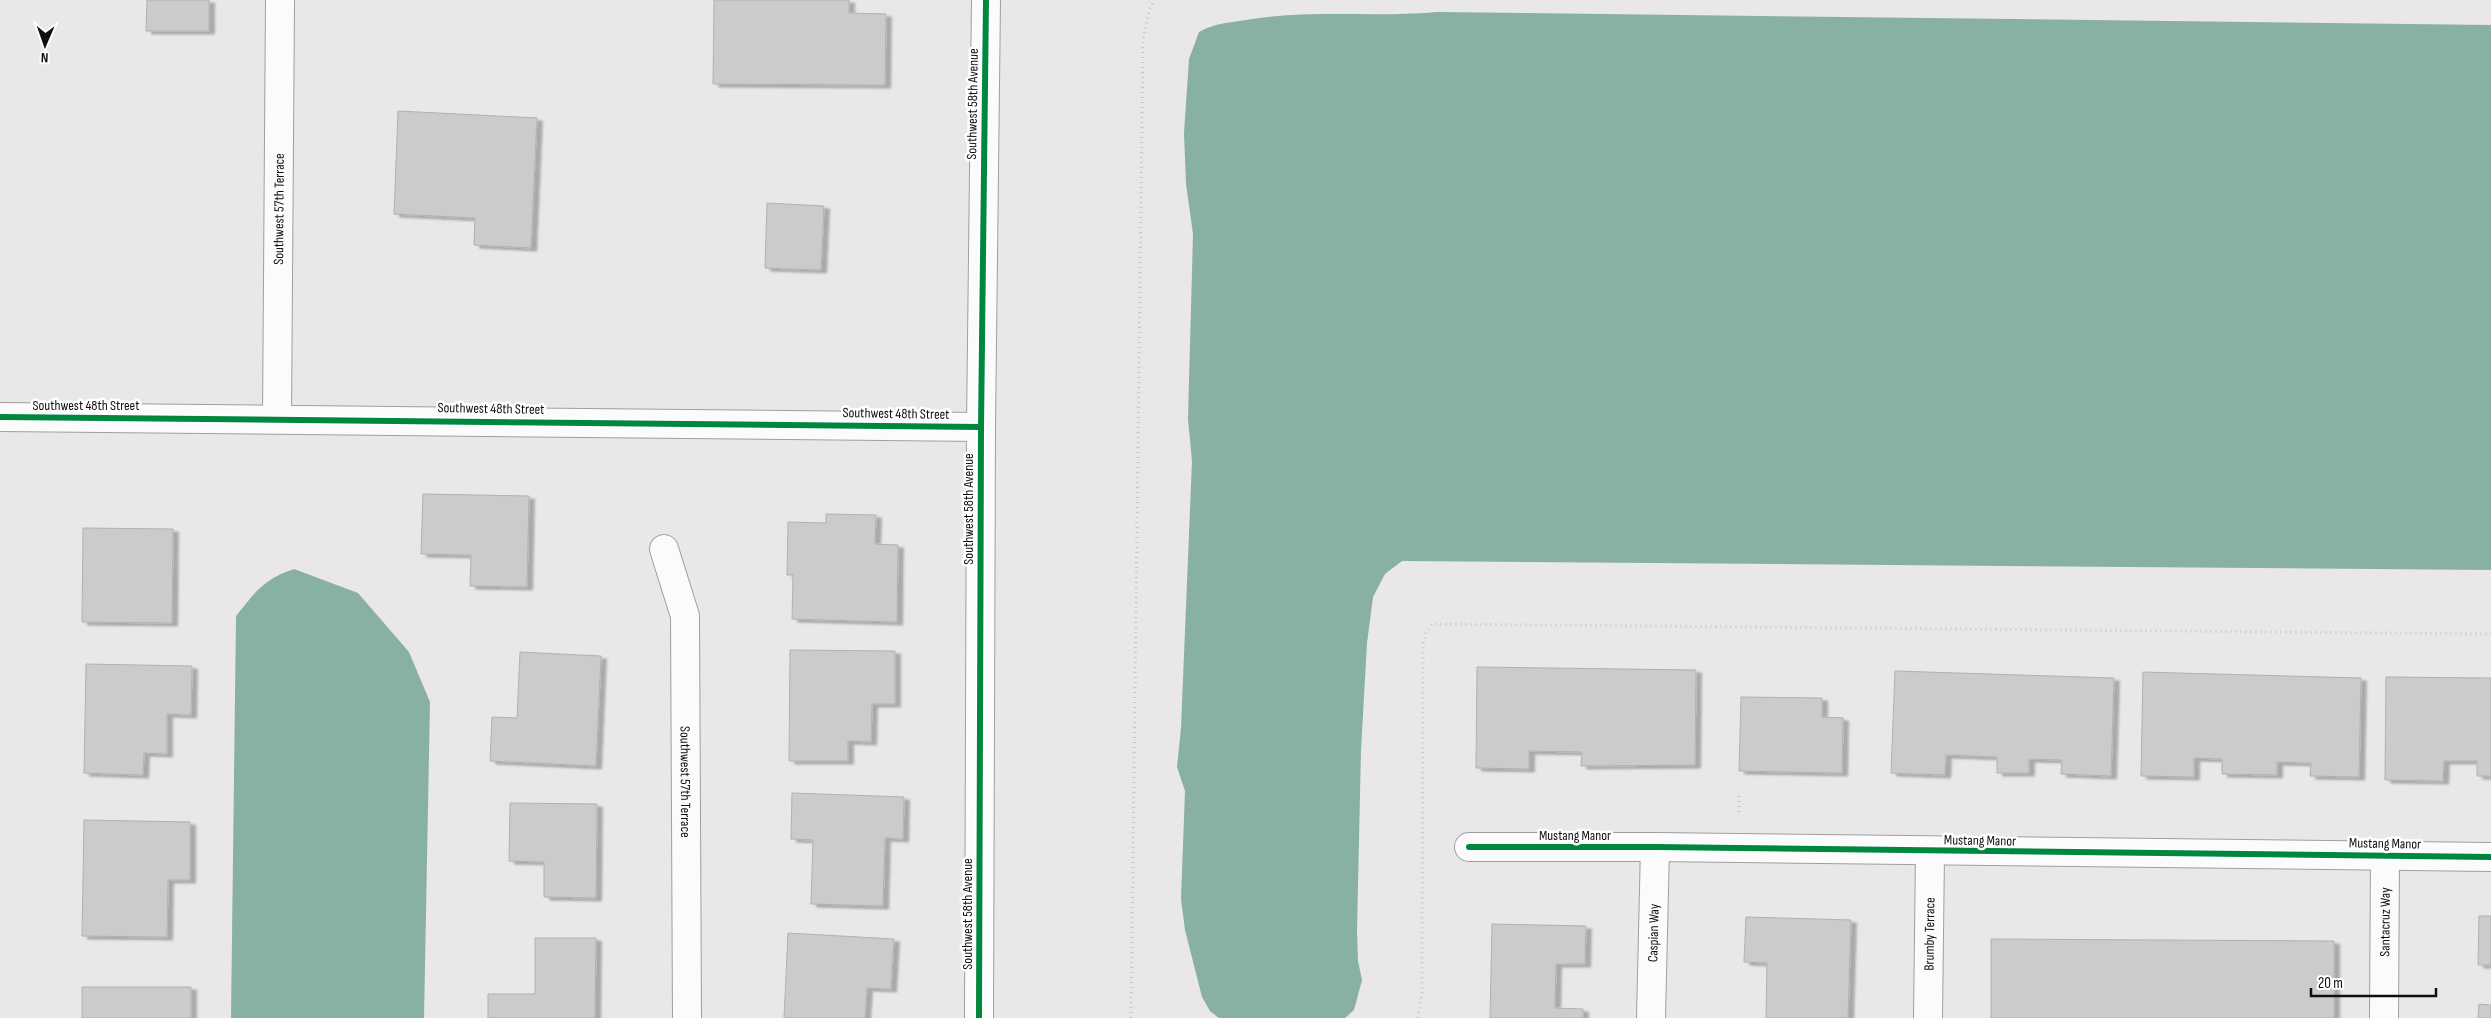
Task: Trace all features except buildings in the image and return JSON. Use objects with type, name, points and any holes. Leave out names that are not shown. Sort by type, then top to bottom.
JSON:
[{"type":"street","name":"Southwest 57th Terrace","points":[[277,418],[280,0]]},
{"type":"street","name":"Southwest 58th Avenue","points":[[979,1018],[981,426],[986,0]]},
{"type":"street","name":"Southwest 48th Street","points":[[0,417],[277,418],[981,426]]},
{"type":"street","name":"Southwest 57th Terrace","points":[[664,549],[685,616],[687,1018]]},
{"type":"street","name":"Mustang Manor","points":[[1469,847],[1654,847],[1930,852],[2491,857]]},
{"type":"street","name":"Caspian Way","points":[[1652,1018],[1654,847]]},
{"type":"street","name":"Brumby Terrace","points":[[1928,1018],[1930,852]]},
{"type":"street","name":"Santacruz Way","points":[[2384,1018],[2385,856]]},
{"type":"path","points":[[1133,1018],[1131,1011],[1143,39],[1150,8],[1155,0]]},
{"type":"path","points":[[1418,1018],[1422,993],[1424,644],[1426,632],[1432,624],[2491,634]]},
{"type":"shaded area","points":[[1437,12],[2491,25],[2491,570],[1402,561],[1385,574],[1373,597],[1367,643],[1361,750],[1357,930],[1358,961],[1362,980],[1354,1010],[1345,1018],[1219,1018],[1210,1011],[1202,997],[1185,930],[1181,899],[1185,791],[1177,767],[1181,728],[1192,461],[1188,419],[1193,234],[1186,184],[1184,133],[1189,59],[1199,32],[1222,24],[1294,15]]},
{"type":"shaded area","points":[[294,569],[358,593],[409,652],[430,702],[424,1018],[231,1018],[236,616],[267,582]]},
{"type":"cycle path","points":[[979,1018],[981,427],[986,0]]},
{"type":"cycle path","points":[[0,417],[981,427]]},
{"type":"cycle path","points":[[1469,847],[1655,847],[2491,857]]}]
